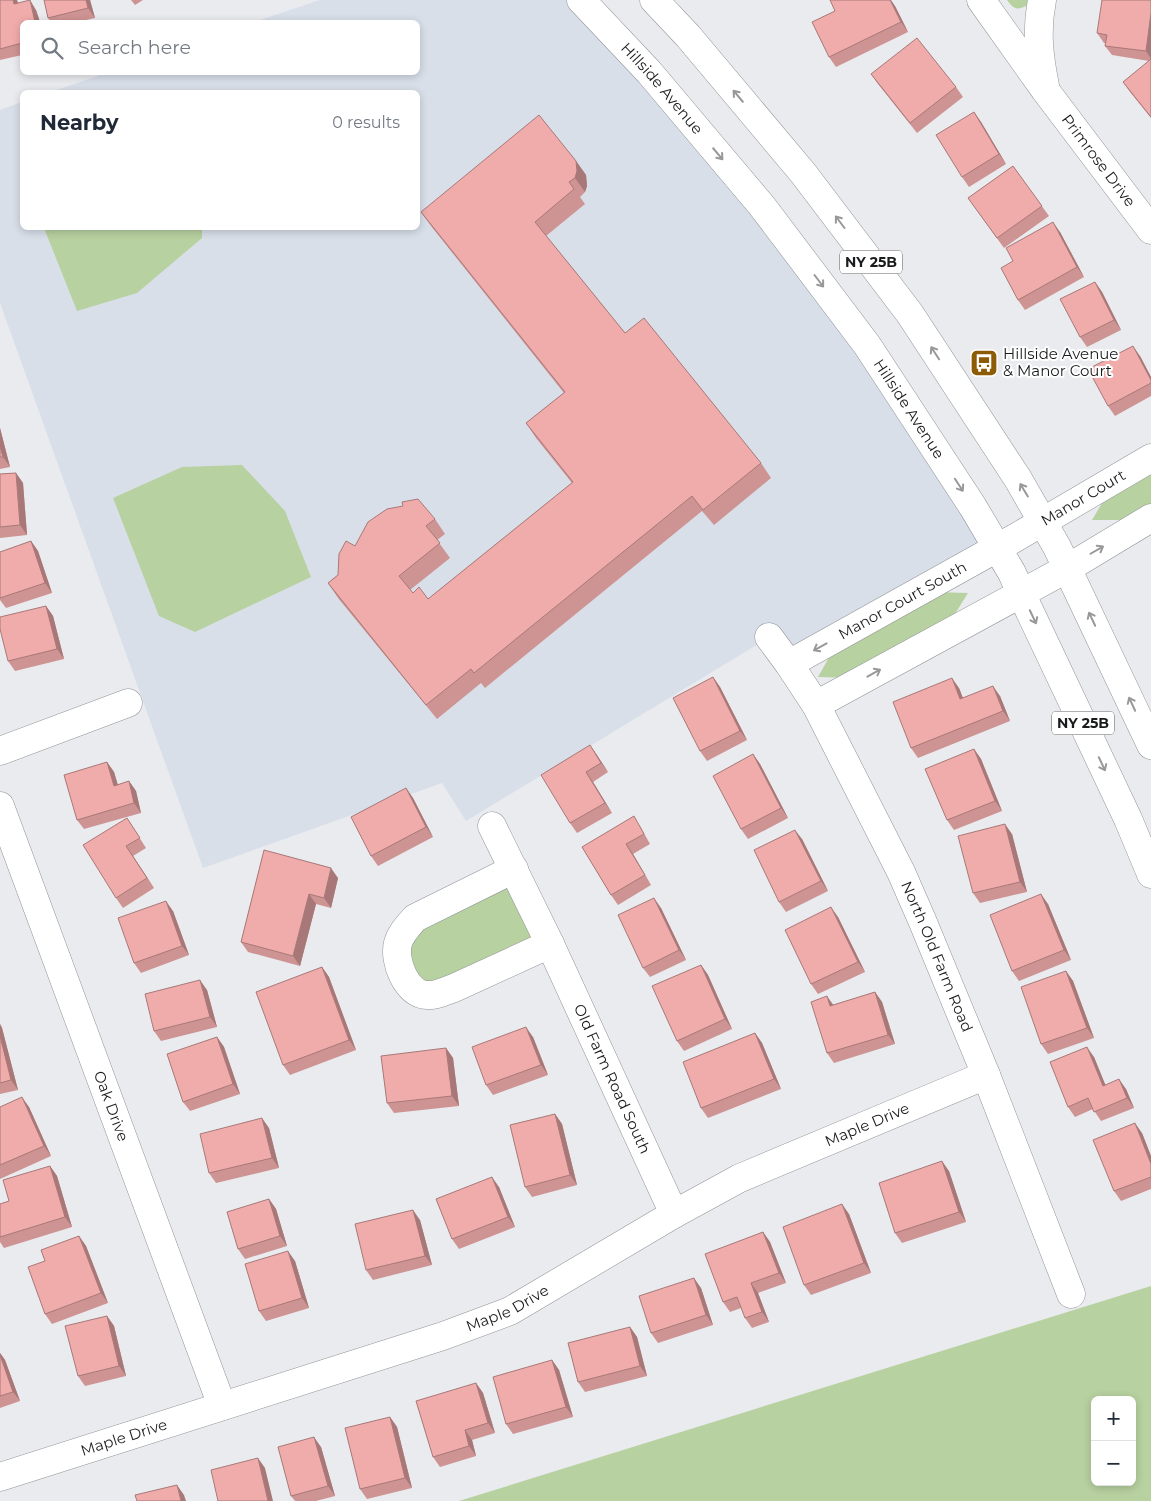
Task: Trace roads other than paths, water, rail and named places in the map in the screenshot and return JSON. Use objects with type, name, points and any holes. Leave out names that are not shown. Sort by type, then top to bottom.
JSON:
[{"type":"street","name":"Hillside Avenue","points":[[581,0],[649,72],[768,214],[867,345],[973,507],[1006,543],[1031,588],[1151,874]]},
{"type":"street","name":"NY 25B","points":[[654,0],[688,36],[803,173],[910,314],[1018,479],[1068,568],[1151,745]]},
{"type":"street","name":"Primrose Drive","points":[[981,0],[1045,90],[1151,230]]},
{"type":"street","name":"Primrose Drive","points":[[1042,0],[1038,20],[1038,42],[1045,90]]},
{"type":"street","name":"Manor Court","points":[[1006,543],[1151,458]]},
{"type":"street","points":[[816,705],[1068,568],[1151,518]]},
{"type":"street","name":"Manor Court South","points":[[789,664],[1006,543]]},
{"type":"street","name":"North Old Farm Road","points":[[769,637],[816,705],[900,872],[922,920],[986,1075],[1072,1294]]},
{"type":"street","points":[[0,751],[128,703]]},
{"type":"street","name":"Oak Drive","points":[[0,806],[222,1406]]},
{"type":"street","points":[[492,826],[514,869],[415,918],[403,932],[397,945],[399,968],[411,988],[427,995],[439,994],[550,944]]},
{"type":"street","name":"Old Farm Road South","points":[[514,869],[674,1214]]},
{"type":"street","name":"Maple Drive","points":[[0,1477],[443,1336],[510,1312],[674,1214],[740,1178],[986,1075]]},
{"type":"place","name":"Hillside Avenue & Manor Court","points":[[984,363]]}]
